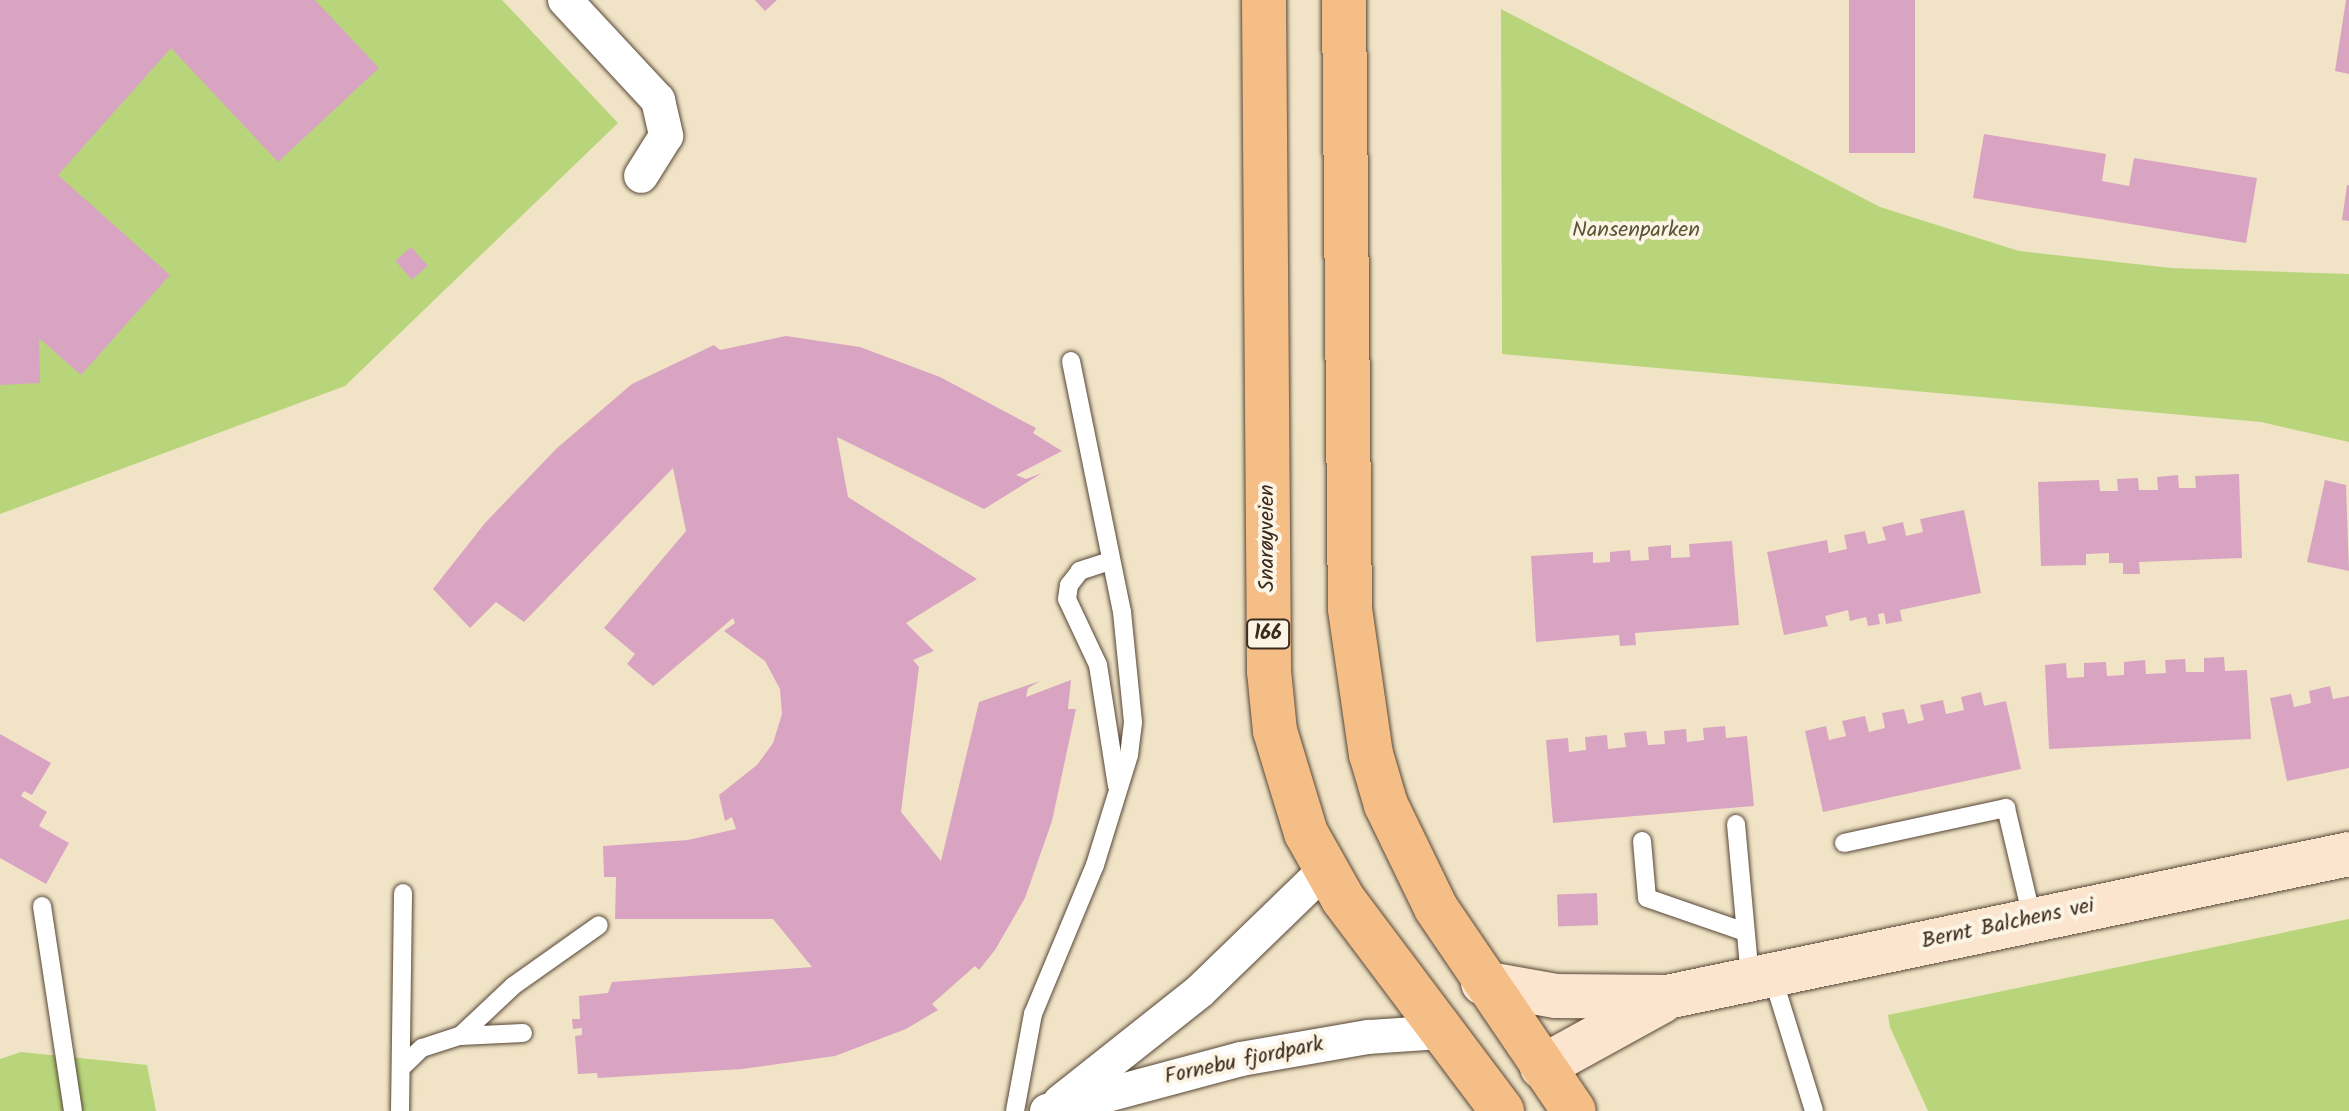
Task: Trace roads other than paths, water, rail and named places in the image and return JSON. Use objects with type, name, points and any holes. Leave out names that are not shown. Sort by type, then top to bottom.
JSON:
[{"type":"main road","name":"Snarøyveien","points":[[1264,0],[1269,671],[1285,775],[1306,833],[1326,869],[1502,1111]]},
{"type":"main road","points":[[1344,0],[1348,555],[1361,707],[1386,805],[1408,854],[1483,983],[1574,1111]]},
{"type":"street","points":[[565,0],[658,100],[666,136],[641,176]]},
{"type":"street","name":"Bernt Balchens vei","points":[[1483,983],[1556,996],[1667,997],[2032,918],[2349,854]]},
{"type":"street","name":"Fornebu fjordpark","points":[[1049,1111],[1128,1043],[1200,991],[1326,869]]},
{"type":"street","name":"Bernt Balchens vei","points":[[1542,1067],[1667,997]]},
{"type":"street","name":"Fornebu fjordpark","points":[[1049,1111],[1241,1059],[1369,1037],[1442,1032]]},
{"type":"lane","points":[[1015,1111],[1033,1014],[1068,939],[1118,793],[1133,722],[1131,672],[1071,361]]},
{"type":"lane","points":[[1110,561],[1080,571],[1069,585],[1067,599],[1098,665],[1118,793]]},
{"type":"lane","points":[[1844,843],[2006,808],[2032,918]]},
{"type":"lane","points":[[1736,824],[1745,932],[1814,1111]]},
{"type":"lane","points":[[1642,841],[1647,898],[1745,932]]},
{"type":"lane","points":[[400,1111],[403,893]]},
{"type":"lane","points":[[42,906],[73,1111]]},
{"type":"lane","points":[[460,1036],[513,986],[599,925]]},
{"type":"lane","points":[[401,1068],[422,1048],[460,1036],[523,1033]]},
{"type":"park label","name":"Nansenparken","points":[[1636,231]]}]
